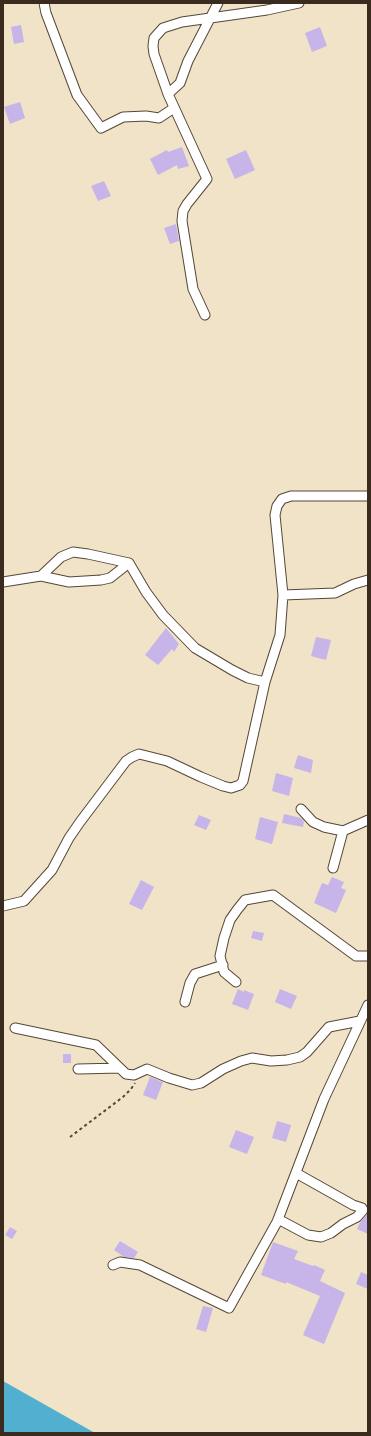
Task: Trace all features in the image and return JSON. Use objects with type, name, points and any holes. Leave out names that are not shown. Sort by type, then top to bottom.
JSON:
[{"type":"street","points":[[44,3],[46,13],[77,95],[101,128],[123,117],[146,116],[159,118],[174,108]]},
{"type":"street","points":[[168,94],[180,83],[188,61],[218,3]]},
{"type":"street","points":[[205,315],[193,289],[182,221],[183,211],[207,179],[168,94],[154,54],[154,38],[163,28],[182,22],[266,10],[299,3]]},
{"type":"street","points":[[3,906],[24,901],[52,870],[69,838],[80,822],[126,761],[132,757],[139,754],[168,761],[223,786],[231,788],[240,785],[243,781],[265,682],[280,635],[283,596],[275,520],[277,506],[282,499],[291,496],[368,496]]},
{"type":"street","points":[[41,576],[62,557],[73,552],[129,563],[146,592],[163,615],[195,648],[248,678],[265,682]]},
{"type":"street","points":[[3,582],[41,576],[69,582],[101,580],[110,578],[129,563]]},
{"type":"street","points":[[283,596],[335,593],[354,584],[368,580]]},
{"type":"street","points":[[301,809],[313,822],[324,827],[343,831],[368,820]]},
{"type":"street","points":[[333,868],[343,831]]},
{"type":"street","points":[[236,982],[224,972],[220,956],[230,920],[245,900],[273,895],[356,956],[368,956]]},
{"type":"street","points":[[185,1002],[194,974],[223,965]]},
{"type":"street","points":[[113,1265],[120,1262],[140,1265],[229,1308],[278,1219],[324,1099],[368,1005]]},
{"type":"street","points":[[15,1028],[96,1045],[126,1074],[134,1075],[147,1069],[192,1085],[201,1083],[223,1069],[252,1058],[272,1061],[300,1057],[308,1052],[329,1027],[360,1021]]},
{"type":"street","points":[[78,1069],[120,1068]]},
{"type":"street","points":[[278,1219],[308,1235],[321,1237],[331,1233],[342,1224],[357,1217],[363,1210],[362,1208],[353,1205],[296,1173]]},
{"type":"path","points":[[70,1137],[131,1090],[136,1082],[134,1075]]},
{"type":"water","points":[[3,1381],[95,1433],[3,1433]]},
{"type":"building","points":[[21,25],[24,42],[14,44],[11,27]]},
{"type":"building","points":[[320,27],[327,46],[312,52],[305,33]]},
{"type":"building","points":[[20,102],[25,118],[10,124],[4,107]]},
{"type":"building","points":[[182,147],[189,166],[178,169],[177,165],[158,175],[150,159],[167,150],[168,152]]},
{"type":"building","points":[[246,150],[255,170],[235,179],[226,159]]},
{"type":"building","points":[[104,181],[111,196],[98,201],[91,186]]},
{"type":"building","points":[[176,224],[179,241],[170,244],[164,228]]},
{"type":"building","points":[[166,628],[179,644],[174,652],[172,649],[158,665],[145,655]]},
{"type":"building","points":[[316,637],[331,640],[326,660],[311,656]]},
{"type":"building","points":[[298,755],[313,760],[311,773],[294,768]]},
{"type":"building","points":[[276,773],[293,778],[289,796],[272,791]]},
{"type":"building","points":[[284,814],[301,818],[304,821],[303,827],[282,823]]},
{"type":"building","points":[[199,815],[211,820],[206,830],[194,825]]},
{"type":"building","points":[[260,817],[278,822],[272,844],[255,839]]},
{"type":"building","points":[[332,877],[344,882],[341,888],[346,890],[336,913],[314,903],[322,883],[328,885]]},
{"type":"building","points":[[141,880],[154,887],[142,910],[129,904]]},
{"type":"building","points":[[253,931],[264,933],[262,941],[251,938]]},
{"type":"building","points":[[238,989],[254,994],[248,1010],[232,1004]]},
{"type":"building","points":[[280,989],[297,996],[291,1009],[275,1002]]},
{"type":"building","points":[[63,1054],[71,1054],[71,1063],[63,1063]]},
{"type":"building","points":[[150,1077],[163,1082],[156,1100],[143,1095]]},
{"type":"building","points":[[277,1121],[291,1125],[286,1142],[272,1138]]},
{"type":"building","points":[[236,1130],[254,1137],[247,1154],[229,1147]]},
{"type":"building","points":[[368,1213],[368,1234],[357,1229],[360,1222]]},
{"type":"building","points":[[10,1227],[17,1231],[12,1239],[5,1235]]},
{"type":"building","points":[[120,1241],[138,1252],[134,1258],[124,1257],[114,1250]]},
{"type":"building","points":[[273,1242],[298,1251],[294,1259],[325,1270],[320,1281],[345,1293],[324,1344],[303,1335],[320,1296],[286,1282],[286,1284],[261,1275]]},
{"type":"building","points":[[361,1272],[368,1275],[368,1289],[356,1284]]},
{"type":"building","points":[[203,1306],[213,1308],[206,1332],[196,1329]]}]
